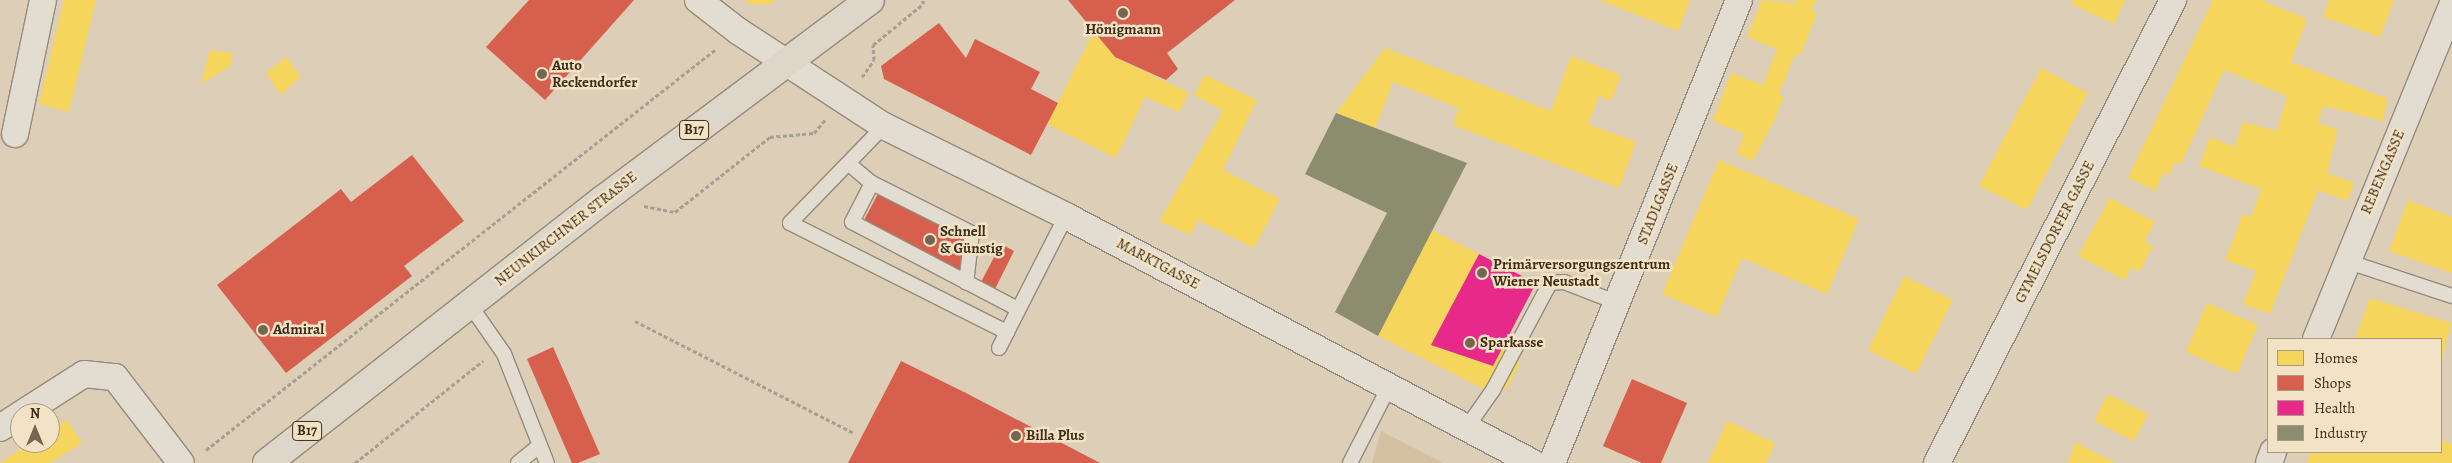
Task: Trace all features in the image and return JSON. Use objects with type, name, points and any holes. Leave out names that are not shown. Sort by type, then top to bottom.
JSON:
[{"type":"main road","name":"NEUNKIRCHNER STRASSE","points":[[267,463],[785,63],[870,0]]},
{"type":"street","points":[[15,134],[43,0]]},
{"type":"street","name":"MARKTGASSE","points":[[698,0],[785,63],[884,126],[1066,216],[1390,385],[1533,463]]},
{"type":"street","name":"STADLGASSE","points":[[1552,463],[1621,299],[1739,0]]},
{"type":"street","name":"GYMELSDORFER GASSE","points":[[1937,463],[2173,0]]},
{"type":"street","name":"REBENGASSE","points":[[2316,338],[2346,261],[2452,6]]},
{"type":"street","points":[[39,403],[84,374],[115,377],[181,463]]},
{"type":"lane","points":[[884,126],[790,223],[1007,332]]},
{"type":"lane","points":[[848,164],[872,183],[972,233],[966,282]]},
{"type":"lane","points":[[872,183],[852,222],[1018,309]]},
{"type":"lane","points":[[999,348],[1066,216]]},
{"type":"lane","points":[[2346,261],[2452,296]]},
{"type":"lane","points":[[1467,427],[1492,390],[1550,283],[1564,282],[1608,299],[1621,299]]},
{"type":"lane","points":[[470,305],[498,346],[546,463]]},
{"type":"lane","points":[[1350,463],[1390,385]]},
{"type":"lane","points":[[518,463],[539,446]]},
{"type":"path","points":[[867,71],[874,60],[873,45],[923,4],[923,0]]},
{"type":"path","points":[[205,451],[694,69],[718,46]]},
{"type":"path","points":[[675,212],[770,137],[814,133]]},
{"type":"path","points":[[635,321],[854,434]]},
{"type":"path","points":[[355,463],[473,371],[498,346]]},
{"type":"shaded area","points":[[1381,431],[1443,463],[1372,463]]},
{"type":"building: Homes","points":[[64,0],[96,0],[69,112],[39,104]]},
{"type":"building: Homes","points":[[746,0],[775,0],[769,4],[751,5]]},
{"type":"building: Homes","points":[[1599,0],[1690,0],[1678,31]]},
{"type":"building: Homes","points":[[1762,0],[1795,3],[1796,0],[1816,0],[1812,11],[1817,14],[1800,56],[1795,54],[1779,94],[1784,96],[1775,119],[1753,161],[1737,154],[1744,134],[1713,121],[1731,73],[1763,85],[1777,49],[1747,37]]},
{"type":"building: Homes","points":[[2073,0],[2125,0],[2114,24],[2071,4]]},
{"type":"building: Homes","points":[[2213,0],[2261,0],[2307,19],[2291,62],[2388,99],[2383,121],[2323,106],[2318,123],[2338,129],[2327,173],[2354,183],[2347,201],[2318,190],[2270,314],[2243,304],[2256,271],[2225,260],[2243,214],[2251,217],[2261,189],[2199,166],[2210,137],[2235,147],[2243,122],[2277,131],[2287,96],[2224,70],[2181,164],[2175,162],[2169,175],[2164,172],[2156,191],[2128,178]]},
{"type":"building: Homes","points":[[2329,0],[2394,0],[2380,37],[2323,17]]},
{"type":"building: Homes","points":[[1094,31],[1115,57],[1189,93],[1179,112],[1145,97],[1116,158],[1047,124]]},
{"type":"building: Homes","points":[[1385,48],[1551,111],[1571,56],[1621,75],[1611,101],[1599,96],[1588,124],[1636,142],[1619,188],[1453,125],[1459,108],[1393,82],[1375,129],[1336,113]]},
{"type":"building: Homes","points":[[210,50],[233,53],[230,67],[201,84]]},
{"type":"building: Homes","points":[[286,57],[301,76],[281,95],[266,73]]},
{"type":"building: Homes","points":[[2041,68],[2088,93],[2027,210],[1979,186]]},
{"type":"building: Homes","points":[[1205,75],[1257,100],[1223,170],[1280,199],[1254,248],[1198,220],[1190,235],[1159,221],[1223,111],[1194,95]]},
{"type":"building: Homes","points":[[1719,160],[1859,219],[1827,294],[1742,258],[1717,317],[1662,294]]},
{"type":"building: Homes","points":[[2110,198],[2155,222],[2145,241],[2153,246],[2139,272],[2131,267],[2125,280],[2078,256]]},
{"type":"building: Homes","points":[[2408,200],[2452,217],[2452,273],[2389,251]]},
{"type":"building: Homes","points":[[1432,230],[1479,254],[1431,345],[1493,366],[1504,343],[1510,346],[1520,364],[1507,388],[1482,388],[1378,336]]},
{"type":"building: Homes","points":[[1904,276],[1953,300],[1916,374],[1868,350]]},
{"type":"building: Homes","points":[[2370,298],[2451,323],[2442,359],[2442,338],[2355,338]]},
{"type":"building: Homes","points":[[2207,303],[2258,325],[2237,374],[2186,352]]},
{"type":"building: Homes","points":[[2108,394],[2148,414],[2134,441],[2094,421]]},
{"type":"building: Homes","points":[[67,420],[82,443],[50,463],[0,463],[16,453],[60,453],[60,425]]},
{"type":"building: Homes","points":[[1727,421],[1775,443],[1766,463],[1708,463]]},
{"type":"building: Homes","points":[[2442,440],[2452,444],[2452,463],[2307,463],[2311,453],[2442,453]]},
{"type":"building: Homes","points":[[2075,442],[2115,463],[2068,463]]},
{"type":"building: Shops","name":"Auto Reckendorfer","points":[[529,0],[634,0],[545,100],[486,47]]},
{"type":"building: Shops","points":[[1068,0],[1235,0],[1167,53],[1178,69],[1166,80],[1115,57]]},
{"type":"building: Shops","points":[[939,23],[966,58],[975,39],[1040,72],[1031,89],[1058,103],[1031,155],[884,79],[881,66]]},
{"type":"building: Shops","points":[[412,155],[464,221],[404,266],[412,276],[286,373],[217,285],[341,189],[351,202]]},
{"type":"building: Shops","points":[[880,190],[978,240],[961,272],[863,222]]},
{"type":"building: Shops","points":[[1001,244],[1014,251],[995,289],[981,282]]},
{"type":"building: Shops","points":[[553,347],[600,454],[578,463],[572,463],[527,359]]},
{"type":"building: Shops","points":[[901,361],[966,393],[1100,463],[848,463]]},
{"type":"building: Shops","points":[[1632,379],[1687,403],[1661,463],[1642,463],[1603,446]]},
{"type":"building: Health","points":[[1479,254],[1536,283],[1493,366],[1431,345]]},
{"type":"building: Industry","points":[[1336,113],[1467,163],[1378,336],[1335,312],[1387,213],[1305,174]]},
{"type":"place","name":"Hönigmann","points":[[1123,13]]},
{"type":"place","name":"Auto Reckendorfer","points":[[542,74]]},
{"type":"place","name":"Schnell & Günstig","points":[[930,240]]},
{"type":"place","name":"Primärversorgungszentrum Wiener Neustadt","points":[[1482,273]]},
{"type":"place","name":"Admiral","points":[[263,330]]},
{"type":"place","name":"Sparkasse","points":[[1470,343]]},
{"type":"place","name":"Billa Plus","points":[[1016,436]]}]
